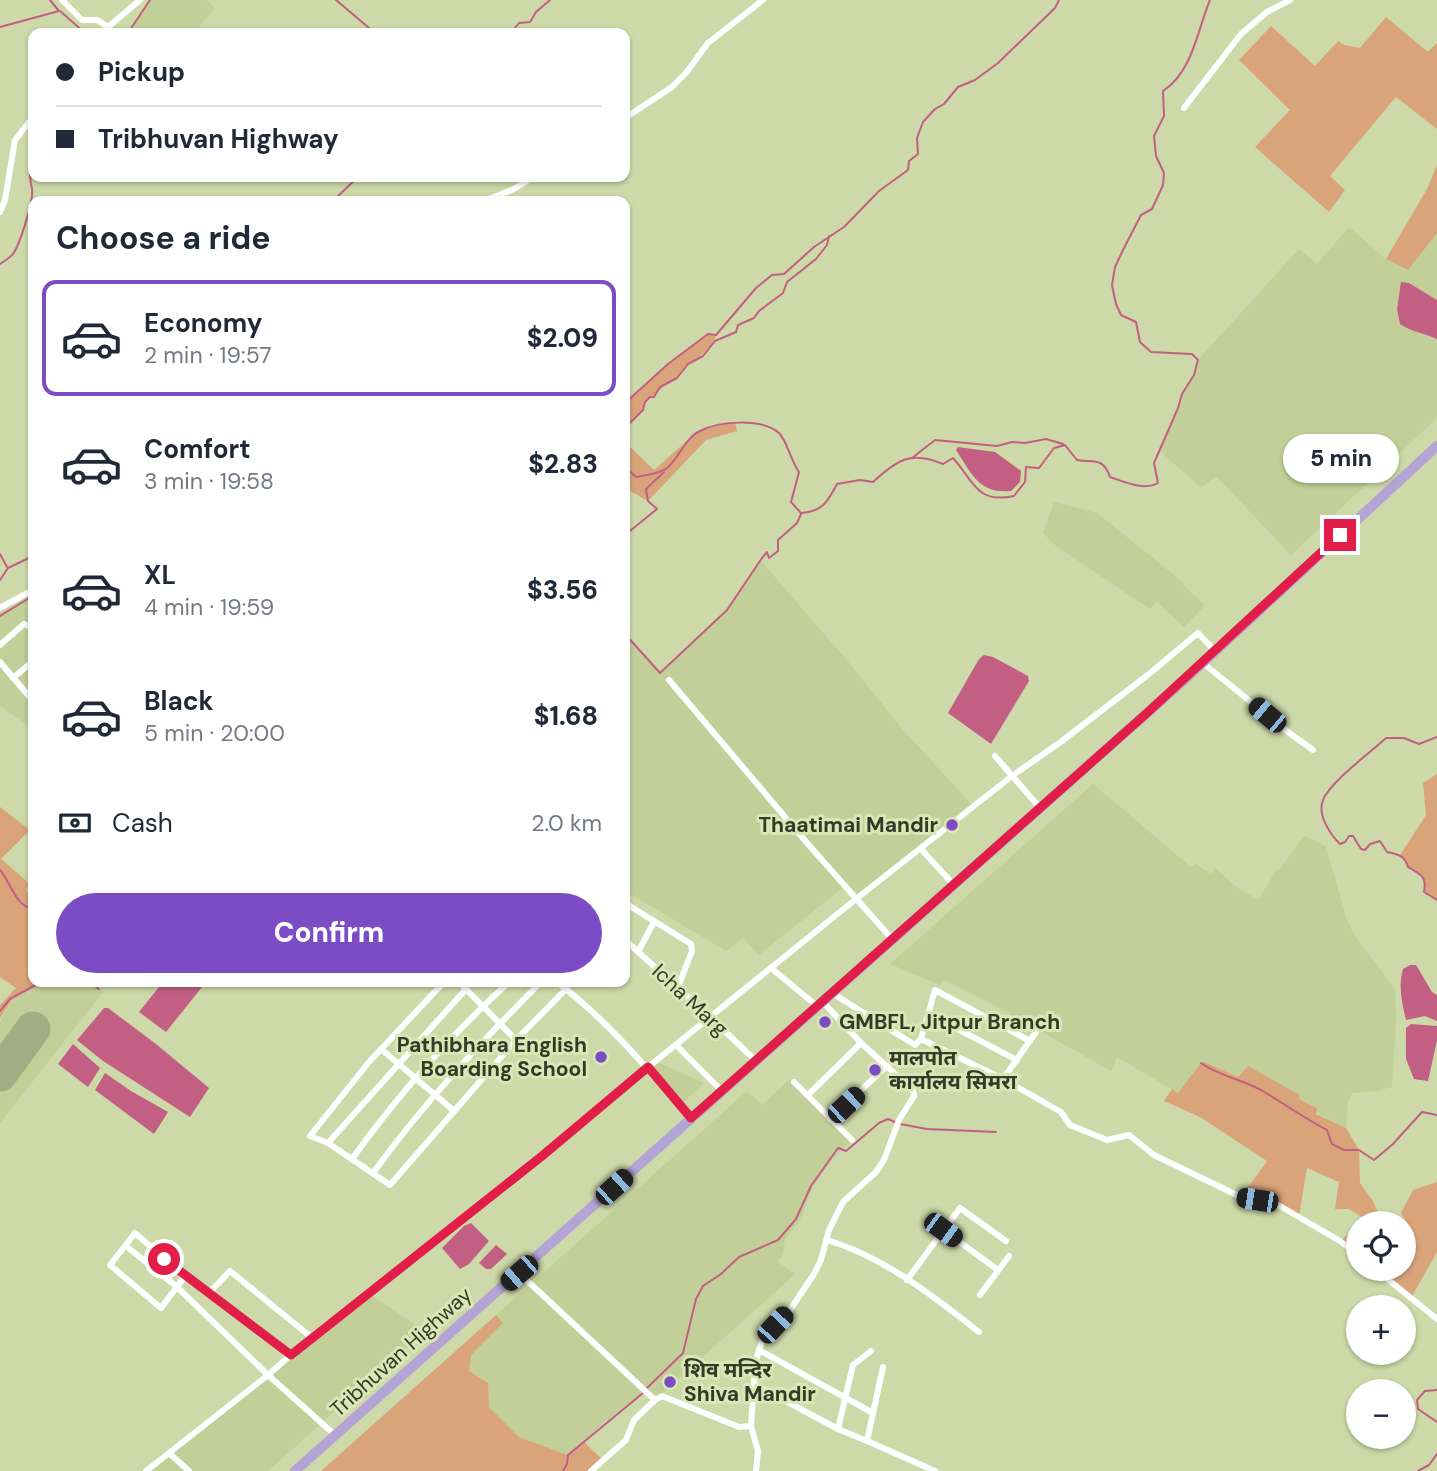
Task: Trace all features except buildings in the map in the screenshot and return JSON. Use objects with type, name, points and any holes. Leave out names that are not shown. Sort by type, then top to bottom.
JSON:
[{"type":"highway","name":"Tribhuvan Highway","points":[[295,1471],[1203,663],[1437,446]]},
{"type":"street","points":[[62,0],[82,20],[97,20],[107,26],[140,0]]},
{"type":"street","points":[[630,115],[672,87],[708,43],[763,0]]},
{"type":"street","points":[[1184,108],[1241,34],[1267,12],[1290,0]]},
{"type":"street","points":[[0,212],[5,200],[15,140],[28,123]]},
{"type":"street","points":[[497,196],[526,182]]},
{"type":"street","points":[[0,608],[28,593]]},
{"type":"street","points":[[0,645],[24,625],[28,626]]},
{"type":"street","points":[[146,1471],[509,1182],[856,899],[1012,776],[1140,682],[1198,633],[1216,651]]},
{"type":"street","points":[[0,662],[28,695]]},
{"type":"street","points":[[1203,663],[1313,750]]},
{"type":"street","points":[[13,677],[28,665]]},
{"type":"street","points":[[669,680],[892,939]]},
{"type":"street","points":[[995,756],[1040,808]]},
{"type":"street","points":[[920,849],[954,886]]},
{"type":"street","points":[[630,906],[688,941],[693,947],[678,987]]},
{"type":"street","points":[[638,952],[654,922]]},
{"type":"street","name":"Icha Marg","points":[[630,945],[755,1060]]},
{"type":"street","points":[[756,1471],[758,1451],[751,1426],[754,1365],[758,1350],[814,1274],[821,1261],[829,1230],[843,1202],[876,1172],[884,1160],[898,1123],[914,1096],[913,1090],[820,1004],[771,968]]},
{"type":"street","points":[[439,987],[381,1049],[310,1136],[328,1143],[390,1185],[453,1110],[566,989]]},
{"type":"street","points":[[352,1159],[386,1112],[504,987]]},
{"type":"street","points":[[373,1173],[402,1133],[435,1095],[499,1023],[536,987]]},
{"type":"street","points":[[563,987],[648,1067],[691,1118]]},
{"type":"street","points":[[328,1143],[466,989],[516,1040]]},
{"type":"street","points":[[832,993],[915,1045],[921,1039],[935,990],[1030,1041]]},
{"type":"street","points":[[929,1014],[1017,1060]]},
{"type":"street","points":[[1003,1079],[1036,1032]]},
{"type":"street","points":[[921,1039],[1003,1079],[1061,1112],[1070,1125],[1107,1140],[1129,1135],[1154,1155],[1241,1197],[1273,1202],[1346,1246]]},
{"type":"street","points":[[808,1095],[861,1043]]},
{"type":"street","points":[[676,1045],[722,1091]]},
{"type":"street","points":[[381,1049],[453,1110]]},
{"type":"street","points":[[831,1119],[887,1066]]},
{"type":"street","points":[[794,1082],[852,1140]]},
{"type":"street","points":[[906,1280],[960,1208],[1006,1241]]},
{"type":"street","points":[[943,1230],[998,1270]]},
{"type":"street","points":[[186,1275],[160,1308],[110,1265],[135,1233],[291,1355]]},
{"type":"street","points":[[827,1240],[861,1251],[948,1308],[979,1332]]},
{"type":"street","points":[[126,1245],[177,1287],[335,1435]]},
{"type":"street","points":[[980,1295],[1009,1256]]},
{"type":"street","points":[[210,1292],[230,1271],[312,1337]]},
{"type":"street","points":[[519,1273],[655,1400]]},
{"type":"street","points":[[1390,1281],[1437,1319]]},
{"type":"street","points":[[758,1350],[873,1413]]},
{"type":"street","points":[[838,1429],[853,1365],[870,1351]]},
{"type":"street","points":[[867,1441],[883,1367]]},
{"type":"street","points":[[754,1384],[838,1429],[934,1471]]},
{"type":"street","points":[[591,1471],[626,1440],[634,1420],[662,1396],[739,1427],[751,1426]]},
{"type":"street","points":[[169,1453],[189,1471]]},
{"type":"shaded area","points":[[151,0],[207,0],[215,8],[197,28],[131,28]]},
{"type":"shaded area","points":[[1386,17],[1428,52],[1437,43],[1437,129],[1396,97],[1330,176],[1345,190],[1329,212],[1255,147],[1290,110],[1239,60],[1271,26],[1315,66],[1338,41],[1360,48]]},
{"type":"shaded area","points":[[1437,165],[1437,233],[1408,270],[1386,259],[1427,189]]},
{"type":"shaded area","points":[[1349,227],[1386,259],[1408,269],[1437,233],[1437,418],[1291,555],[1216,476],[1201,488],[1159,450],[1182,394],[1194,375],[1198,360],[1299,249],[1317,264]]},
{"type":"shaded area","points":[[1401,282],[1409,283],[1437,300],[1437,339],[1400,324],[1397,309]]},
{"type":"shaded area","points":[[708,334],[716,335],[709,348],[676,379],[654,397],[650,397],[643,410],[630,423],[630,398],[668,364]]},
{"type":"shaded area","points":[[735,422],[737,431],[706,440],[648,501],[630,491],[630,447],[654,470],[698,431]]},
{"type":"shaded area","points":[[958,447],[995,452],[1021,471],[1020,482],[1011,491],[984,486],[967,467],[956,450]]},
{"type":"shaded area","points":[[1054,502],[1097,513],[1184,583],[1183,585],[1205,605],[1184,627],[1157,602],[1150,609],[1056,546],[1043,533]]},
{"type":"shaded area","points":[[760,560],[904,731],[974,807],[856,899],[844,887],[759,955],[743,938],[726,951],[630,894],[630,639],[660,672],[727,610]]},
{"type":"shaded area","points":[[28,593],[28,726],[0,706],[0,608]]},
{"type":"shaded area","points":[[984,655],[1028,676],[1029,681],[991,744],[948,713],[979,659]]},
{"type":"shaded area","points":[[1437,774],[1437,900],[1424,892],[1425,883],[1422,876],[1408,867],[1406,860],[1400,855],[1426,815],[1423,783]]},
{"type":"shaded area","points":[[1093,784],[1191,867],[1195,863],[1211,874],[1215,868],[1235,886],[1258,900],[1275,872],[1304,836],[1326,846],[1346,917],[1355,936],[1395,989],[1392,1087],[1352,1093],[1348,1102],[1346,1128],[1316,1113],[1298,1099],[1299,1095],[1248,1066],[1238,1077],[1204,1062],[1178,1093],[1117,1057],[1111,1071],[944,980],[940,985],[890,964]]},
{"type":"shaded area","points":[[0,807],[28,828],[28,832],[1,859],[28,882],[28,987],[36,987],[13,998],[0,1018],[0,1005],[16,988],[0,977]]},
{"type":"shaded area","points":[[1416,965],[1432,992],[1437,995],[1437,1021],[1425,1016],[1406,1020],[1401,982],[1403,969]]},
{"type":"shaded area","points":[[36,987],[95,987],[103,992],[0,1123],[0,1022],[13,998]]},
{"type":"shaded area","points":[[159,987],[202,987],[166,1032],[139,1012]]},
{"type":"shaded area","points":[[104,1008],[108,1008],[156,1044],[209,1088],[190,1117],[103,1061],[77,1040]]},
{"type":"shaded area","points":[[1411,1024],[1437,1026],[1437,1040],[1428,1081],[1414,1079],[1406,1059],[1406,1028]]},
{"type":"shaded area","points":[[73,1044],[100,1068],[88,1087],[58,1064]]},
{"type":"shaded area","points":[[655,1061],[704,1083],[680,1105],[648,1067]]},
{"type":"shaded area","points":[[1201,1063],[1238,1077],[1248,1066],[1300,1095],[1299,1099],[1317,1108],[1316,1114],[1346,1128],[1359,1150],[1360,1183],[1377,1211],[1335,1209],[1339,1182],[1307,1168],[1299,1217],[1273,1202],[1241,1197],[1267,1161],[1200,1117],[1164,1101],[1172,1089],[1178,1093]]},
{"type":"shaded area","points":[[105,1073],[168,1112],[154,1134],[95,1090]]},
{"type":"shaded area","points":[[790,1079],[851,1142],[832,1159],[813,1187],[799,1222],[785,1239],[783,1253],[778,1262],[795,1274],[655,1400],[643,1390],[642,1394],[568,1455],[519,1437],[489,1407],[469,1371],[470,1355],[503,1323],[496,1315],[747,1091],[762,1105]]},
{"type":"shaded area","points":[[1437,1182],[1437,1252],[1413,1295],[1407,1295],[1390,1281],[1416,1281],[1416,1211],[1402,1211],[1413,1190]]},
{"type":"shaded area","points":[[471,1223],[489,1241],[469,1264],[460,1269],[442,1248],[464,1226]]},
{"type":"shaded area","points":[[496,1245],[507,1254],[491,1269],[486,1269],[479,1263]]},
{"type":"shaded area","points":[[368,1293],[425,1331],[268,1471],[146,1471]]},
{"type":"shaded area","points":[[496,1315],[503,1323],[471,1355],[469,1371],[488,1383],[489,1407],[519,1437],[568,1455],[583,1441],[603,1460],[591,1471],[321,1471]]},
{"type":"waterway","points":[[0,27],[59,11],[50,0]]},
{"type":"waterway","points":[[131,28],[150,0]]},
{"type":"waterway","points":[[336,0],[369,28]]},
{"type":"waterway","points":[[515,28],[519,23],[530,22],[536,12],[550,0]]},
{"type":"waterway","points":[[630,398],[668,364],[708,334],[716,335],[756,288],[772,275],[784,274],[814,247],[844,227],[879,191],[908,170],[909,161],[918,154],[917,138],[923,122],[944,104],[958,87],[975,80],[998,63],[1055,8],[1059,0]]},
{"type":"waterway","points":[[630,472],[636,477],[660,472],[671,464],[695,434],[708,428],[729,423],[752,423],[772,428],[779,433],[787,446],[799,472],[791,502],[801,513],[820,508],[837,484],[860,480],[873,482],[897,463],[913,458],[943,464],[953,458],[984,494],[1001,498],[1014,496],[1025,482],[1026,467],[1039,468],[1054,448],[1065,445],[1077,460],[1094,461],[1104,466],[1110,477],[1141,486],[1158,483],[1154,463],[1182,394],[1194,375],[1198,360],[1192,354],[1151,352],[1140,342],[1136,322],[1121,315],[1112,285],[1115,267],[1123,250],[1141,215],[1152,209],[1163,185],[1164,173],[1156,156],[1154,136],[1164,116],[1163,91],[1173,83],[1188,62],[1210,0]]},
{"type":"waterway","points":[[60,11],[79,28]]},
{"type":"waterway","points":[[31,182],[32,196]]},
{"type":"waterway","points":[[338,196],[353,182]]},
{"type":"waterway","points":[[0,264],[13,254],[28,214]]},
{"type":"waterway","points":[[630,423],[660,387],[677,378],[688,364],[703,356],[715,341],[736,332],[738,325],[754,318],[783,293],[787,282],[816,259],[827,245],[829,236]]},
{"type":"waterway","points":[[912,458],[935,440],[997,446],[1046,439],[1063,444]]},
{"type":"waterway","points":[[630,531],[657,509],[648,501],[646,489],[664,472]]},
{"type":"waterway","points":[[630,640],[660,673],[727,610],[767,552],[769,558],[778,551],[778,540],[797,523],[801,514]]},
{"type":"waterway","points":[[0,554],[7,567]]},
{"type":"waterway","points":[[0,580],[8,568],[28,558]]},
{"type":"waterway","points":[[0,616],[28,599]]},
{"type":"waterway","points":[[1437,737],[1419,744],[1404,738],[1386,738],[1334,785],[1327,793],[1322,806],[1326,824],[1340,844],[1353,836],[1361,849],[1365,850],[1370,844],[1380,841],[1387,852],[1400,856],[1408,867],[1422,876],[1425,883],[1424,892],[1437,900]]},
{"type":"waterway","points":[[0,870],[18,899],[28,907]]},
{"type":"waterway","points":[[0,1011],[10,999],[32,987]]},
{"type":"waterway","points":[[1201,1063],[1261,1090],[1327,1130],[1332,1144],[1344,1150],[1359,1150],[1374,1160],[1393,1144],[1422,1112],[1437,1115]]},
{"type":"waterway","points":[[646,1389],[683,1353],[696,1299],[703,1286],[739,1257],[778,1240],[796,1219],[811,1186],[838,1148],[846,1151],[879,1123],[888,1119],[895,1122]]},
{"type":"waterway","points":[[900,1124],[927,1129],[996,1132]]},
{"type":"waterway","points":[[1437,1390],[1425,1391],[1417,1400],[1418,1409],[1437,1422]]},
{"type":"waterway","points":[[563,1471],[568,1455],[643,1393]]},
{"type":"waterway","points":[[1418,1471],[1429,1465],[1437,1454]]},
{"type":"runway","points":[[0,1074],[33,1029]]},
{"type":"place","name":"Thaatimai Mandir","points":[[952,825]]},
{"type":"place","name":"GMBFL, Jitpur Branch","points":[[825,1022]]},
{"type":"place","name":"Pathibhara English Boarding School","points":[[601,1057]]},
{"type":"place","name":"मालपोत कार्यालय सिमरा","points":[[875,1070]]},
{"type":"place","name":"शिव मन्दिर Shiva Mandir","points":[[670,1382]]},
{"type":"route","points":[[164,1259],[291,1355],[542,1156],[648,1067],[691,1118],[1203,663],[1340,535]]}]
